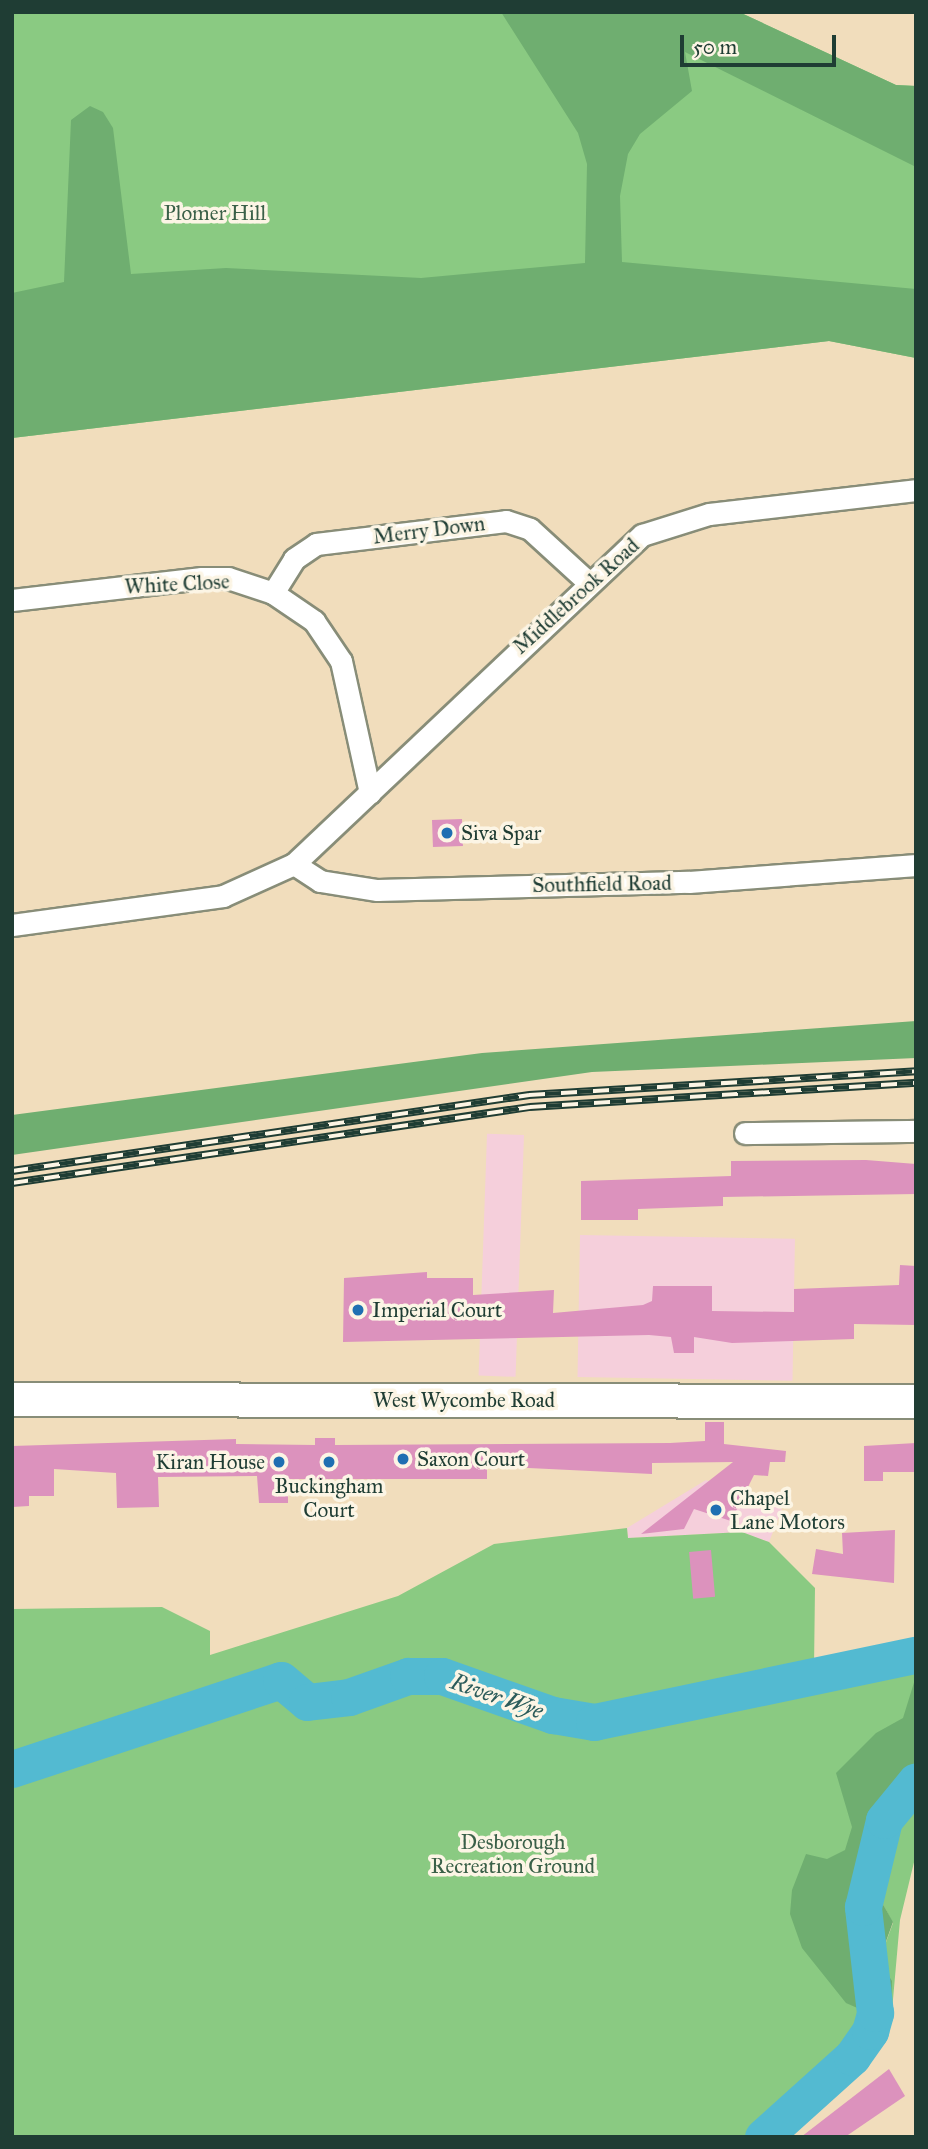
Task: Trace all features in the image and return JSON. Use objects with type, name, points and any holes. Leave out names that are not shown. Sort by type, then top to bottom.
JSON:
[{"type":"main road","name":"West Wycombe Road","points":[[12,1399],[916,1401]]},
{"type":"street","name":"Middlebrook Road","points":[[370,793],[587,581],[642,535],[676,520],[916,490]]},
{"type":"street","name":"Merry Down","points":[[273,593],[294,559],[316,544],[506,521],[530,529],[587,581]]},
{"type":"street","name":"White Close","points":[[12,600],[228,578],[273,593],[314,621],[341,661],[370,793]]},
{"type":"street","points":[[12,925],[223,896],[294,864],[370,793]]},
{"type":"street","name":"Southfield Road","points":[[294,864],[320,881],[377,890],[689,882],[916,865]]},
{"type":"street","points":[[746,1133],[916,1131]]},
{"type":"shaded area","points":[[487,1134],[524,1135],[516,1377],[479,1376]]},
{"type":"shaded area","points":[[580,1235],[795,1239],[792,1381],[578,1377]]},
{"type":"shaded area","points":[[706,1480],[782,1509],[769,1542],[742,1532],[628,1538],[627,1528]]},
{"type":"green space","name":"Plomer Hill","points":[[12,12],[739,12],[896,85],[916,86],[916,358],[829,341],[12,438]]},
{"type":"green space","points":[[501,12],[739,12],[896,85],[916,86],[916,167],[685,52],[692,91],[640,134],[628,154],[620,196],[622,262],[916,289],[916,358],[829,341],[12,438],[12,293],[64,282],[71,120],[90,106],[103,112],[113,128],[131,274],[226,268],[421,278],[585,263],[587,164],[578,133]]},
{"type":"green space","points":[[916,1021],[916,1058],[592,1072],[12,1155],[12,1115],[482,1053]]},
{"type":"green space","name":"Desborough Recreation Ground","points":[[627,1528],[628,1538],[742,1532],[769,1542],[815,1588],[814,1668],[748,1679],[748,1692],[916,1660],[916,1758],[868,1827],[867,2021],[856,2026],[883,2030],[878,2046],[767,2137],[14,2137],[12,1609],[162,1607],[210,1631],[210,1655],[398,1596],[494,1544]]},
{"type":"green space","points":[[916,1676],[916,1795],[907,1820],[891,1838],[892,1860],[880,1899],[893,1922],[879,1961],[892,1981],[891,2007],[880,2018],[846,2003],[802,1948],[790,1914],[792,1890],[806,1854],[827,1859],[845,1850],[852,1827],[836,1773],[876,1733],[903,1718]]},
{"type":"green space","points":[[916,1795],[916,1854],[900,1920],[891,2022],[880,2018],[891,2007],[879,1961],[893,1923],[880,1899],[892,1860],[891,1838],[907,1819]]},
{"type":"building","name":"Siva Spar","points":[[462,819],[463,846],[433,847],[432,820]]},
{"type":"building","points":[[866,1160],[916,1164],[916,1194],[723,1197],[723,1206],[638,1209],[638,1220],[581,1220],[581,1181],[731,1176],[731,1161]]},
{"type":"building","points":[[900,1265],[916,1266],[916,1325],[854,1324],[854,1339],[732,1343],[694,1337],[694,1353],[674,1353],[671,1337],[649,1335],[343,1342],[344,1278],[427,1272],[427,1278],[473,1278],[473,1295],[554,1290],[553,1313],[643,1305],[652,1301],[653,1286],[712,1286],[712,1311],[794,1312],[794,1289],[899,1285]]},
{"type":"building","points":[[705,1422],[724,1422],[724,1444],[786,1451],[785,1462],[770,1462],[768,1476],[754,1475],[731,1521],[694,1509],[684,1529],[641,1534],[733,1462],[652,1463],[652,1474],[487,1466],[487,1479],[288,1479],[288,1503],[259,1503],[257,1476],[158,1477],[159,1507],[117,1508],[116,1473],[54,1469],[54,1496],[29,1496],[29,1506],[12,1507],[12,1446],[236,1439],[236,1444],[315,1445],[315,1438],[335,1438],[335,1445],[670,1443],[705,1441]]},
{"type":"building","points":[[916,1443],[916,1472],[883,1472],[883,1481],[864,1481],[864,1446]]},
{"type":"building","points":[[895,1530],[894,1583],[812,1574],[816,1549],[843,1554],[842,1533]]},
{"type":"building","points":[[711,1550],[715,1597],[693,1599],[689,1552]]},
{"type":"building","points":[[889,2069],[905,2096],[845,2137],[801,2137]]},
{"type":"waterway","name":"River Wye","points":[[12,1769],[281,1680],[307,1702],[349,1697],[408,1676],[442,1676],[553,1715],[594,1722],[916,1655]]},
{"type":"waterway","points":[[763,2137],[852,2057],[870,2031],[875,2013],[863,1907],[884,1820],[916,1781]]},
{"type":"railway","points":[[12,1171],[529,1095],[916,1071]]},
{"type":"railway","points":[[12,1183],[530,1107],[916,1083]]},
{"type":"place","name":"Siva Spar","points":[[447,833]]},
{"type":"place","name":"Imperial Court","points":[[358,1310]]},
{"type":"place","name":"Saxon Court","points":[[403,1459]]},
{"type":"place","name":"Kiran House","points":[[279,1462]]},
{"type":"place","name":"Buckingham Court","points":[[329,1462]]},
{"type":"place","name":"Chapel Lane Motors","points":[[716,1510]]}]
